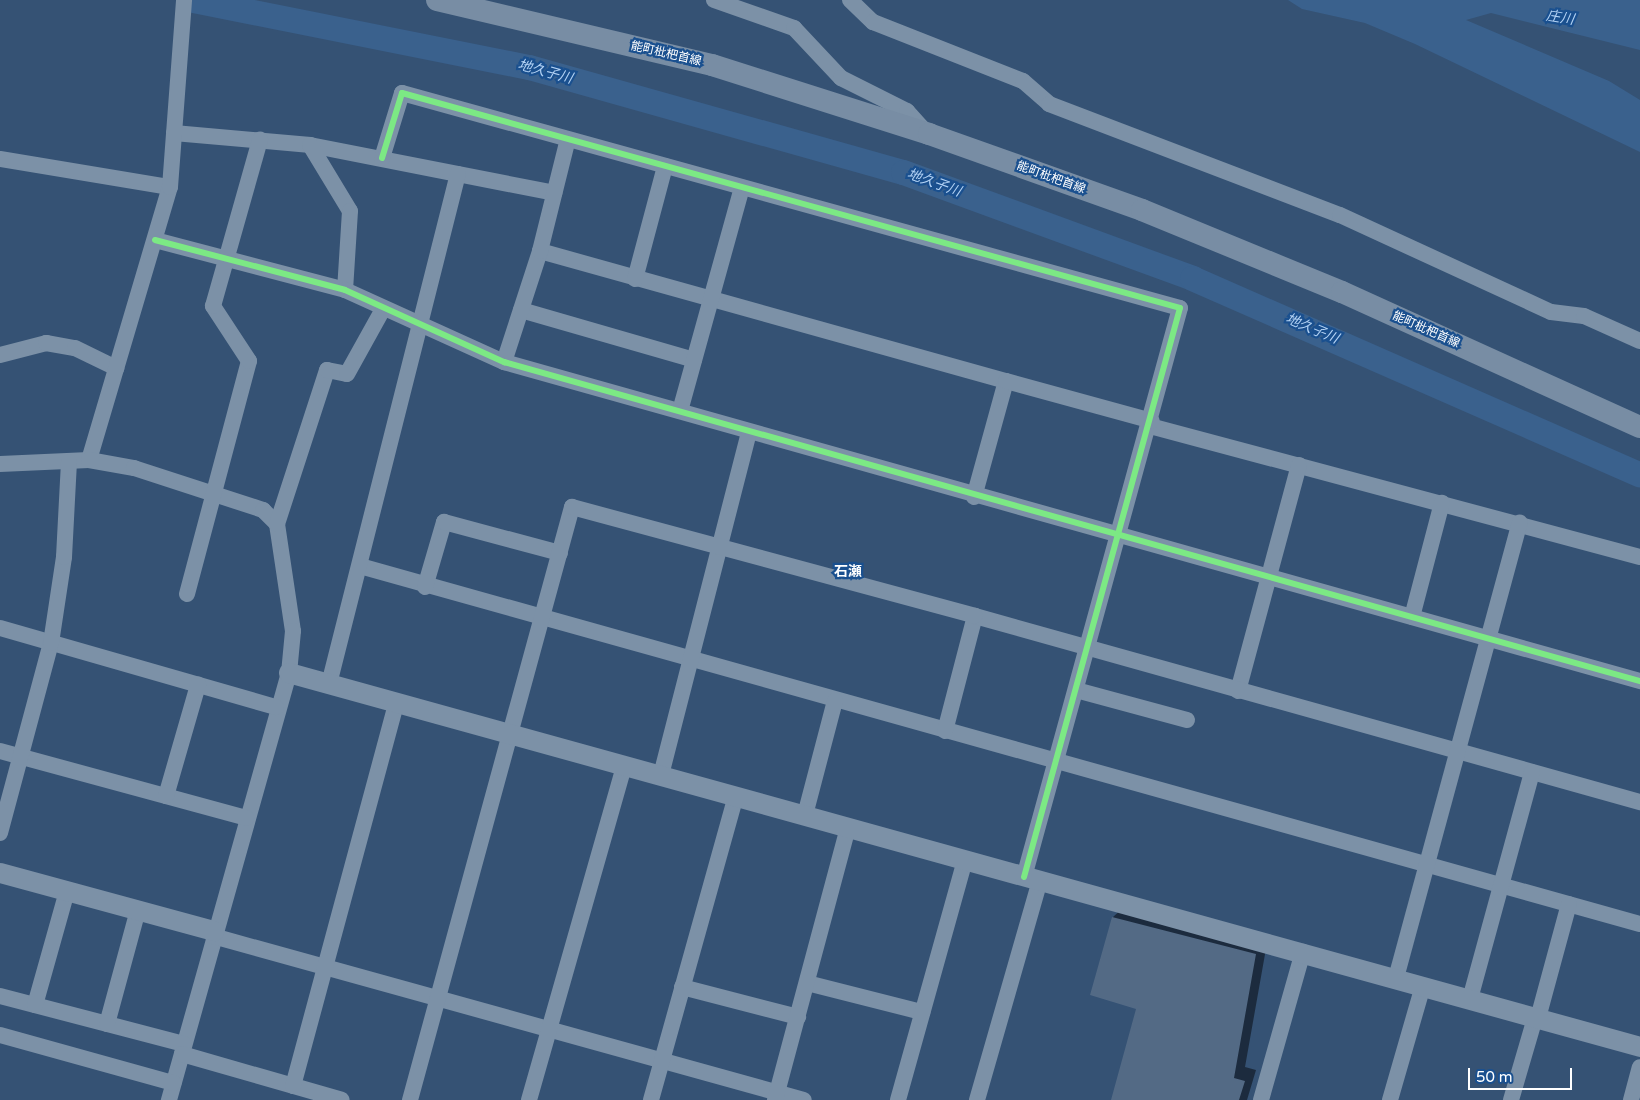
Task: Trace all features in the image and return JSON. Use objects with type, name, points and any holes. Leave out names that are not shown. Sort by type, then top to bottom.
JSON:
[{"type":"main road","name":"能町枇杷首線","points":[[437,0],[712,65],[929,134],[1142,210],[1342,292],[1640,427]]},
{"type":"street","points":[[89,460],[170,187],[184,0]]},
{"type":"street","points":[[714,0],[794,28],[841,78],[907,111],[929,134]]},
{"type":"street","points":[[850,0],[873,22],[1023,82],[1049,104],[1340,214],[1551,312],[1584,316],[1640,341]]},
{"type":"street","points":[[382,158],[402,94],[1180,308],[1151,423],[1118,536],[1057,763],[1032,879],[977,1100]]},
{"type":"street","points":[[174,133],[310,145],[554,193]]},
{"type":"street","points":[[504,362],[540,251],[568,139]]},
{"type":"street","points":[[187,594],[249,361],[213,306],[224,258],[260,140]]},
{"type":"street","points":[[310,145],[350,211],[345,290]]},
{"type":"street","points":[[0,159],[170,187]]},
{"type":"street","points":[[635,279],[665,166]]},
{"type":"street","points":[[329,684],[458,174]]},
{"type":"street","points":[[680,411],[742,187]]},
{"type":"street","points":[[155,240],[345,290],[383,310],[504,362],[974,497],[1640,680]]},
{"type":"street","points":[[540,251],[1299,465],[1520,523],[1640,557]]},
{"type":"street","points":[[169,1100],[276,707],[289,673],[292,632],[277,524],[327,370],[347,374],[383,310]]},
{"type":"street","points":[[520,310],[694,360]]},
{"type":"street","points":[[0,354],[46,342],[75,348],[116,368]]},
{"type":"street","points":[[974,497],[1006,381]]},
{"type":"street","points":[[661,775],[718,548],[750,432]]},
{"type":"street","points":[[0,464],[89,460],[134,468],[212,495],[263,510],[277,524]]},
{"type":"street","points":[[0,833],[51,643],[64,557],[69,462]]},
{"type":"street","points":[[1238,692],[1267,578],[1299,465]]},
{"type":"street","points":[[1412,617],[1442,503]]},
{"type":"street","points":[[410,1100],[543,620],[572,507],[975,616],[1238,692],[1456,750],[1640,802]]},
{"type":"street","points":[[425,587],[444,522],[560,553]]},
{"type":"street","points":[[1396,978],[1456,750],[1520,523]]},
{"type":"street","points":[[360,566],[425,587],[1640,924]]},
{"type":"street","points":[[945,731],[975,616]]},
{"type":"street","points":[[0,628],[276,707]]},
{"type":"street","points":[[289,673],[1032,879],[1303,952],[1640,1047]]},
{"type":"street","points":[[166,796],[198,685]]},
{"type":"street","points":[[1076,690],[1187,720]]},
{"type":"street","points":[[805,815],[835,701]]},
{"type":"street","points":[[293,1086],[396,703]]},
{"type":"street","points":[[0,751],[246,818]]},
{"type":"street","points":[[529,1100],[624,766]]},
{"type":"street","points":[[1470,999],[1532,772]]},
{"type":"street","points":[[652,1100],[736,796]]},
{"type":"street","points":[[776,1096],[848,827]]},
{"type":"street","points":[[898,1100],[965,860]]},
{"type":"street","points":[[0,873],[138,910],[324,966],[662,1059],[776,1096],[804,1100]]},
{"type":"street","points":[[36,1005],[67,891]]},
{"type":"street","points":[[1512,1100],[1569,904]]},
{"type":"street","points":[[107,1024],[138,910]]},
{"type":"street","points":[[1261,1100],[1303,952]]},
{"type":"street","points":[[807,983],[922,1012]]},
{"type":"street","points":[[1390,1100],[1423,986]]},
{"type":"street","points":[[682,987],[798,1018]]},
{"type":"street","points":[[0,996],[107,1024],[293,1086],[342,1100]]},
{"type":"street","points":[[0,1035],[173,1084]]},
{"type":"street","points":[[1631,1100],[1640,1067]]},
{"type":"water","name":"庄川","points":[[1288,0],[1640,0],[1640,50],[1491,13],[1466,20],[1609,81],[1640,100],[1640,152],[1415,44],[1365,23],[1302,9]]},
{"type":"building","points":[[1112,917],[1256,954],[1234,1078],[1245,1081],[1239,1100],[1111,1100],[1136,1009],[1090,995]]},
{"type":"waterway","name":"地久子川","points":[[193,0],[529,67],[903,172],[1192,278],[1640,475]]},
{"type":"cycle path","points":[[382,158],[402,93],[1180,308],[1024,877]]},
{"type":"cycle path","points":[[155,240],[345,290],[504,362],[1640,681]]},
{"type":"district","name":"石瀬","points":[[848,572]]}]
